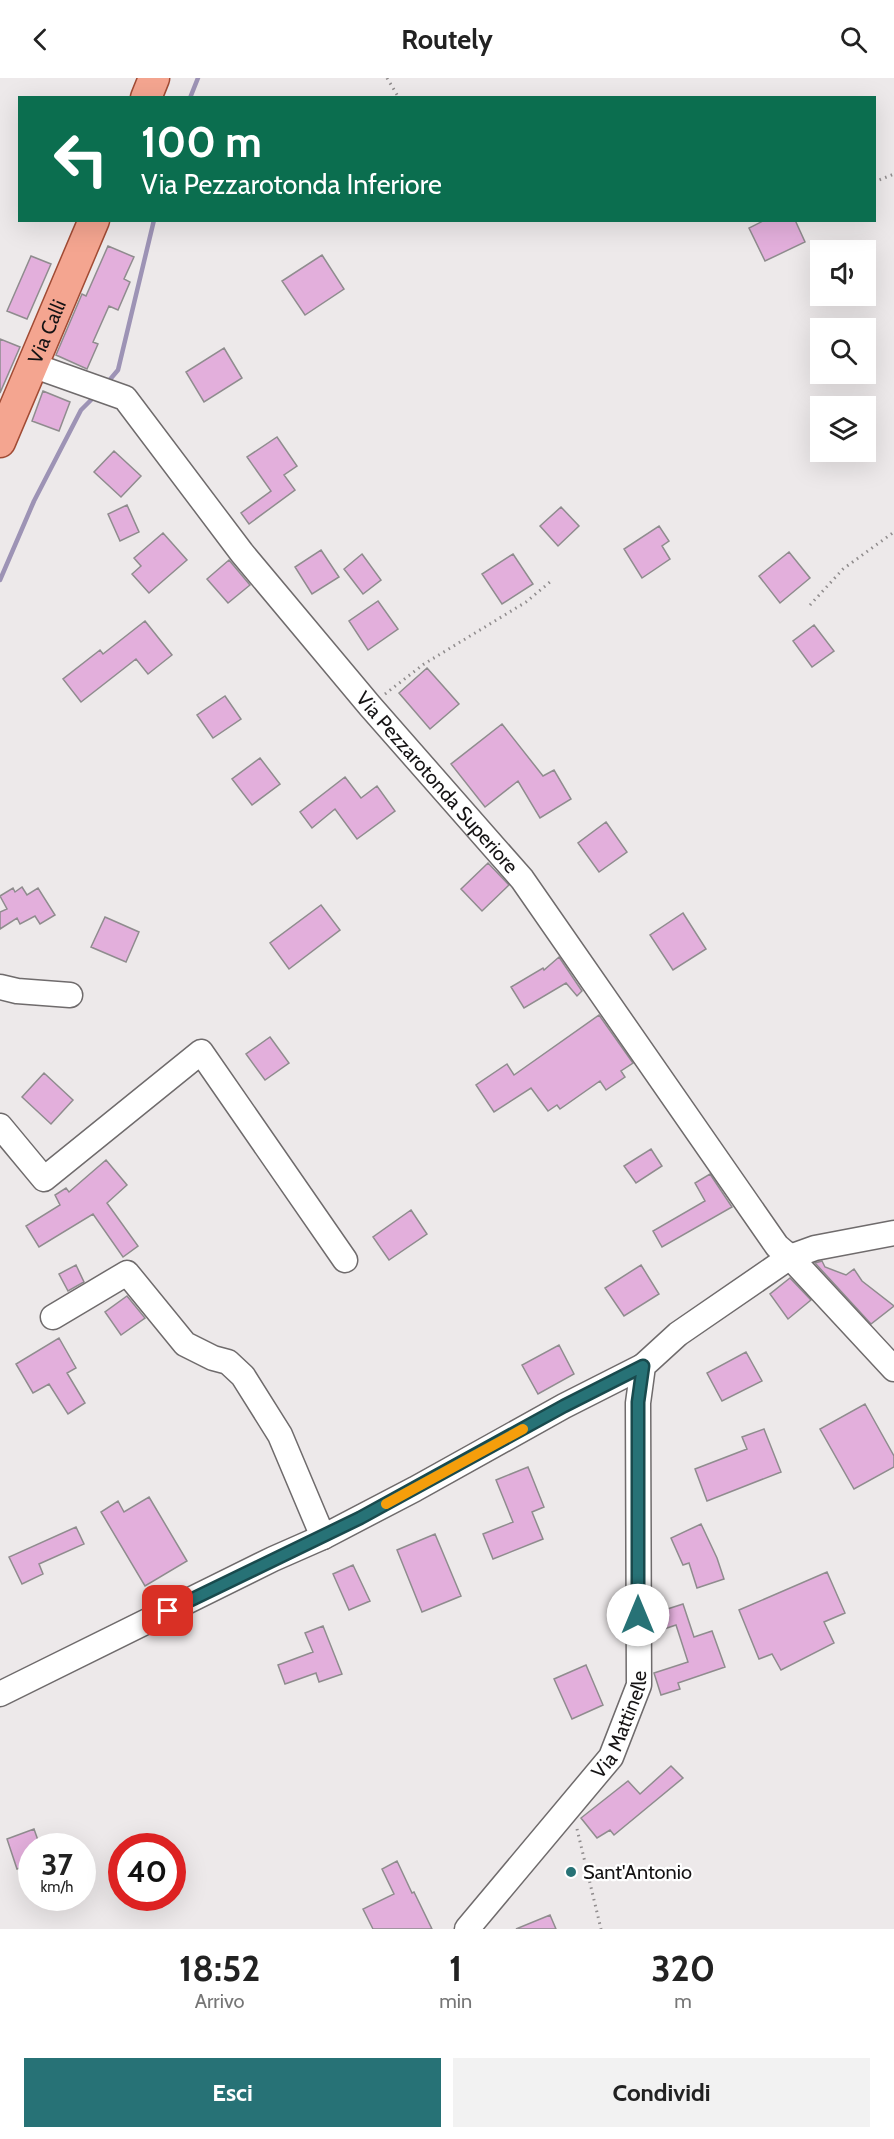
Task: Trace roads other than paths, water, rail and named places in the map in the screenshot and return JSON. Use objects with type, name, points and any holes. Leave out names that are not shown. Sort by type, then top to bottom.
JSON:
[{"type":"main road","points":[[147,96],[154,78]]},
{"type":"main road","name":"Via Calli","points":[[0,442],[93,222]]},
{"type":"street","name":"Via Pezzarotonda Superiore","points":[[32,365],[124,398],[242,553],[370,706],[522,879],[777,1246],[790,1257],[894,1369]]},
{"type":"street","points":[[0,987],[17,991],[70,995]]},
{"type":"street","points":[[0,1126],[44,1179],[201,1052],[345,1260]]},
{"type":"street","points":[[0,1694],[262,1564],[323,1537],[416,1489],[564,1406],[643,1366],[678,1334],[790,1257],[815,1248],[894,1233]]},
{"type":"street","points":[[53,1317],[127,1273],[185,1344],[213,1358],[228,1362],[243,1376],[280,1435],[323,1537]]},
{"type":"street","name":"Via Mattinelle","points":[[467,1929],[611,1756],[639,1685],[638,1402],[643,1366]]},
{"type":"waterway","points":[[191,96],[198,78]]},
{"type":"waterway","points":[[107,383],[118,370],[154,222]]},
{"type":"waterway","points":[[0,580],[34,501],[81,410],[95,396]]},
{"type":"place","name":"Sant'Antonio","points":[[571,1872]]}]
